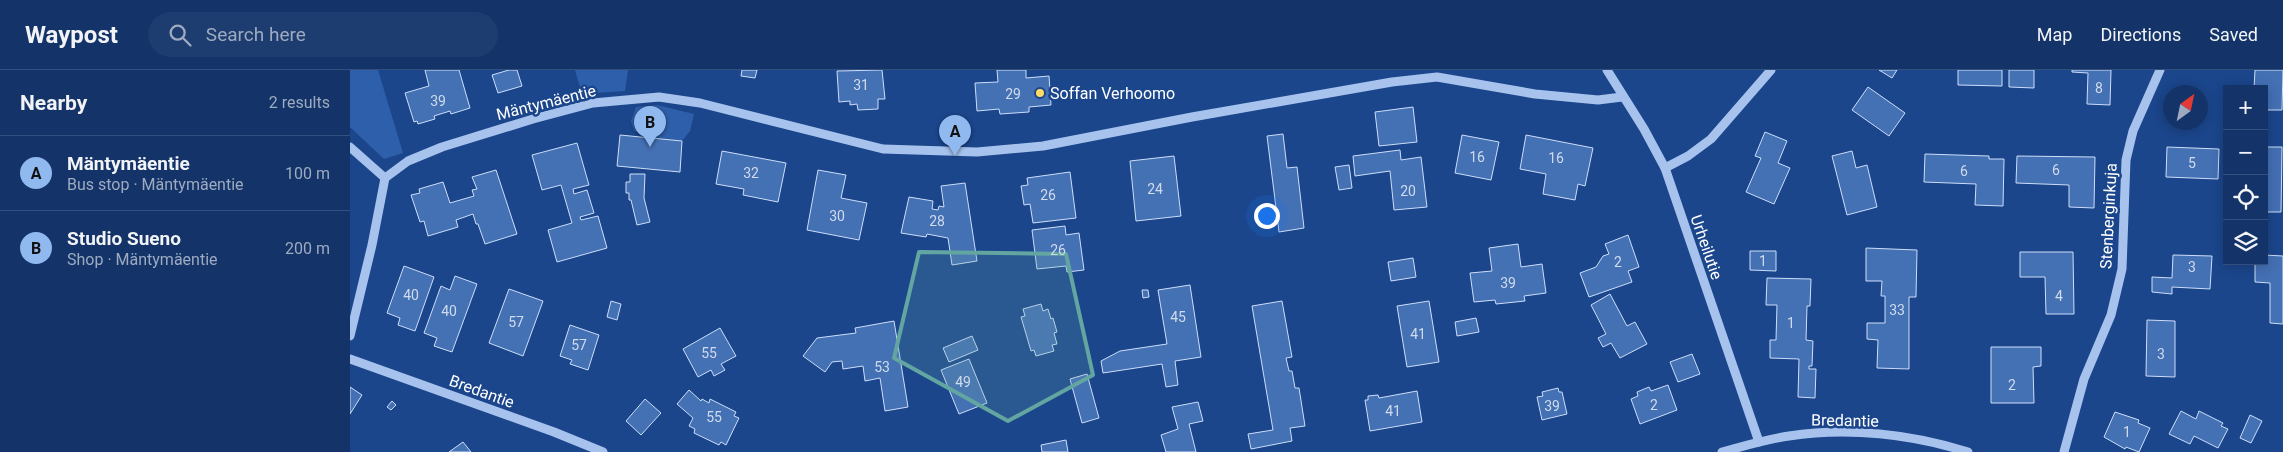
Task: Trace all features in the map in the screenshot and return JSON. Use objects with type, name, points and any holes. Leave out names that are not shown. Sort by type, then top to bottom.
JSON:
[{"type":"street","name":"Urheilutie","points":[[1607,70],[1644,129],[1665,168],[1759,442]]},
{"type":"street","points":[[1665,168],[1688,156],[1712,139],[1771,70]]},
{"type":"street","name":"Stenberginkuja","points":[[2064,452],[2084,379],[2112,315],[2122,269],[2126,160],[2133,131],[2160,70]]},
{"type":"street","name":"Mäntymäentie","points":[[385,178],[408,161],[442,147],[524,122],[594,103],[659,97],[700,103],[883,149],[977,152],[1043,146],[1392,82],[1437,77],[1535,94],[1598,100],[1622,96]]},
{"type":"street","points":[[350,147],[385,178],[372,245],[350,336]]},
{"type":"street","name":"Bredantie","points":[[350,359],[554,432],[603,452]]},
{"type":"street","name":"Bredantie","points":[[1722,452],[1788,436],[1824,432],[1859,433],[1921,440],[1968,452]]},
{"type":"highlighted area","points":[[919,252],[1066,254],[1093,375],[1008,421],[894,358]]},
{"type":"shaded area","points":[[350,70],[378,70],[403,153],[384,159],[350,127]]},
{"type":"shaded area","points":[[575,70],[628,70],[625,91],[582,94]]},
{"type":"shaded area","points":[[657,105],[694,114],[690,131],[682,141],[652,138],[652,134],[634,131],[631,121],[636,107]]},
{"type":"building","points":[[425,70],[459,70],[470,108],[451,114],[450,111],[434,116],[435,119],[418,124],[417,121],[414,122],[405,93],[429,86]]},
{"type":"building","points":[[509,70],[517,70],[522,86],[498,93],[492,75]]},
{"type":"building","points":[[742,70],[757,70],[755,78],[741,76]]},
{"type":"building","points":[[882,70],[885,99],[878,99],[878,109],[858,110],[857,104],[850,105],[850,101],[839,102],[837,71]]},
{"type":"building","points":[[997,70],[1026,70],[1026,78],[1049,76],[1051,105],[1029,107],[1029,112],[1000,114],[999,109],[977,111],[975,83],[998,82]]},
{"type":"building","points":[[1879,70],[1897,70],[1892,78]]},
{"type":"building","points":[[1958,70],[2002,70],[2002,86],[1958,85]]},
{"type":"building","points":[[2009,70],[2034,70],[2034,88],[2009,87]]},
{"type":"building","points":[[2072,70],[2111,70],[2110,105],[2087,104],[2088,73],[2072,72]]},
{"type":"building","points":[[2255,70],[2283,70],[2282,110],[2268,110],[2268,85],[2254,85]]},
{"type":"building","points":[[1868,87],[1905,113],[1889,136],[1852,110]]},
{"type":"building","points":[[1413,107],[1417,142],[1379,146],[1375,112]]},
{"type":"building","points":[[1765,132],[1787,141],[1778,163],[1790,168],[1774,204],[1746,192],[1761,158],[1755,156]]},
{"type":"building","points":[[1283,134],[1287,168],[1297,167],[1304,228],[1279,232],[1267,136]]},
{"type":"building","points":[[620,135],[682,141],[680,172],[617,166]]},
{"type":"building","points":[[1462,135],[1499,142],[1491,180],[1455,173]]},
{"type":"building","points":[[1526,135],[1593,148],[1585,186],[1578,184],[1575,200],[1543,194],[1546,174],[1520,169]]},
{"type":"building","points":[[577,143],[589,185],[573,189],[574,194],[587,190],[594,213],[580,217],[581,220],[598,216],[607,248],[557,262],[548,230],[572,223],[561,185],[542,190],[532,155]]},
{"type":"building","points":[[2167,147],[2219,149],[2218,179],[2166,177]]},
{"type":"building","points":[[2268,147],[2282,147],[2281,212],[2268,212]]},
{"type":"building","points":[[1400,150],[1401,160],[1421,157],[1427,207],[1394,210],[1390,171],[1355,176],[1353,156]]},
{"type":"building","points":[[722,151],[786,163],[778,202],[743,195],[744,189],[716,184]]},
{"type":"building","points":[[1852,151],[1856,168],[1867,165],[1877,207],[1847,215],[1832,156]]},
{"type":"building","points":[[1925,154],[1989,156],[1989,159],[2004,159],[2003,206],[1975,205],[1976,184],[1924,182]]},
{"type":"building","points":[[1174,156],[1181,216],[1136,221],[1130,161]]},
{"type":"building","points":[[2017,156],[2095,157],[2094,208],[2069,207],[2069,185],[2016,183]]},
{"type":"building","points":[[1349,165],[1352,188],[1339,190],[1335,167]]},
{"type":"building","points":[[496,170],[517,234],[485,244],[473,214],[456,220],[458,227],[428,236],[424,221],[420,222],[411,195],[420,193],[419,189],[443,182],[450,203],[474,196],[472,190],[477,189],[472,177]]},
{"type":"building","points":[[818,170],[846,175],[841,198],[867,203],[859,240],[807,230]]},
{"type":"building","points":[[1070,172],[1076,218],[1033,223],[1030,204],[1024,205],[1021,186],[1028,185],[1027,178]]},
{"type":"building","points":[[630,174],[645,174],[644,198],[650,222],[637,225],[631,200],[629,200],[629,193],[626,193],[626,182],[630,182]]},
{"type":"building","points":[[965,183],[977,261],[952,265],[948,238],[927,234],[926,237],[901,233],[909,197],[933,201],[932,209],[938,210],[939,206],[944,207],[941,186]]},
{"type":"building","points":[[1065,226],[1066,235],[1079,233],[1084,270],[1067,272],[1066,266],[1037,269],[1032,230]]},
{"type":"building","points":[[1628,235],[1639,267],[1628,271],[1632,282],[1589,297],[1580,273],[1596,267],[1603,256],[1609,254],[1605,244]]},
{"type":"building","points":[[1518,244],[1521,267],[1542,264],[1546,293],[1524,296],[1525,301],[1496,304],[1495,300],[1474,302],[1470,273],[1492,271],[1489,248]]},
{"type":"building","points":[[1866,248],[1917,250],[1916,297],[1909,297],[1909,369],[1877,368],[1878,340],[1867,339],[1867,323],[1885,323],[1885,296],[1881,296],[1882,281],[1866,281]]},
{"type":"building","points":[[1750,251],[1776,251],[1776,271],[1750,270]]},
{"type":"building","points":[[2020,252],[2073,252],[2074,314],[2046,314],[2045,277],[2020,277]]},
{"type":"building","points":[[2173,255],[2212,256],[2210,289],[2172,287],[2172,294],[2152,292],[2152,277],[2172,278]]},
{"type":"building","points":[[2268,255],[2283,256],[2283,324],[2270,323],[2270,283],[2255,282],[2255,265],[2268,265]]},
{"type":"building","points":[[1413,258],[1416,277],[1391,281],[1388,262]]},
{"type":"building","points":[[404,266],[434,277],[415,331],[398,325],[400,318],[387,313]]},
{"type":"building","points":[[455,276],[477,284],[452,352],[434,346],[437,338],[424,333],[441,286],[450,290]]},
{"type":"building","points":[[1767,278],[1811,279],[1810,306],[1807,306],[1806,340],[1813,341],[1812,366],[1809,366],[1809,369],[1816,369],[1815,398],[1798,397],[1799,359],[1770,358],[1770,340],[1776,340],[1777,305],[1766,305]]},
{"type":"building","points":[[1190,285],[1201,357],[1175,361],[1178,385],[1166,387],[1162,364],[1103,373],[1101,361],[1120,351],[1167,344],[1158,290]]},
{"type":"building","points":[[509,289],[543,301],[523,356],[489,343]]},
{"type":"building","points":[[1142,290],[1148,290],[1149,297],[1143,298]]},
{"type":"building","points":[[1610,294],[1627,326],[1635,322],[1647,344],[1620,358],[1611,343],[1603,347],[1598,338],[1606,334],[1591,305]]},
{"type":"building","points":[[611,301],[621,304],[617,320],[607,317]]},
{"type":"building","points":[[1282,301],[1292,357],[1286,358],[1289,371],[1292,371],[1295,388],[1299,388],[1305,426],[1290,428],[1292,441],[1251,449],[1248,434],[1273,430],[1252,306]]},
{"type":"building","points":[[1429,301],[1439,362],[1407,367],[1397,306]]},
{"type":"building","points":[[1041,304],[1043,311],[1048,309],[1051,319],[1053,318],[1057,332],[1054,333],[1057,344],[1052,345],[1054,351],[1036,356],[1034,350],[1031,351],[1021,317],[1025,316],[1023,309]]},
{"type":"building","points":[[1476,318],[1479,332],[1457,336],[1455,322]]},
{"type":"building","points":[[2147,320],[2175,321],[2175,377],[2146,376]]},
{"type":"building","points":[[894,321],[908,407],[885,411],[880,378],[865,381],[863,366],[843,369],[842,361],[832,362],[825,372],[803,356],[817,338],[856,333],[855,328]]},
{"type":"building","points":[[570,325],[599,335],[588,370],[570,364],[572,360],[560,356]]},
{"type":"building","points":[[720,328],[736,356],[721,364],[725,370],[714,376],[711,370],[698,377],[683,349]]},
{"type":"building","points":[[972,336],[978,350],[949,362],[943,348]]},
{"type":"building","points":[[1991,347],[2041,347],[2041,366],[2033,367],[2034,403],[1991,403]]},
{"type":"building","points":[[1692,354],[1700,374],[1678,382],[1670,362]]},
{"type":"building","points":[[969,359],[987,403],[959,414],[941,370]]},
{"type":"building","points":[[1087,374],[1099,418],[1082,423],[1070,379]]},
{"type":"building","points":[[1668,385],[1677,410],[1640,424],[1631,399],[1638,396],[1637,392],[1649,387],[1651,391]]},
{"type":"building","points":[[350,387],[362,395],[350,414]]},
{"type":"building","points":[[1558,388],[1559,392],[1562,392],[1567,414],[1542,420],[1537,397],[1543,396],[1542,392]]},
{"type":"building","points":[[689,390],[701,401],[702,399],[709,403],[710,399],[736,412],[734,416],[739,418],[726,445],[721,442],[719,445],[694,433],[695,429],[689,426],[693,418],[677,404]]},
{"type":"building","points":[[1417,391],[1422,422],[1370,431],[1365,400],[1368,400],[1368,396],[1378,395],[1379,398]]},
{"type":"building","points":[[645,399],[661,413],[641,435],[626,421]]},
{"type":"building","points":[[392,401],[396,405],[391,410],[387,407]]},
{"type":"building","points":[[1198,402],[1203,421],[1189,424],[1196,452],[1166,452],[1161,435],[1178,429],[1172,407]]},
{"type":"building","points":[[2181,411],[2196,419],[2199,411],[2223,423],[2221,426],[2228,429],[2218,448],[2194,436],[2190,444],[2169,434]]},
{"type":"building","points":[[2115,412],[2139,420],[2138,423],[2150,428],[2139,452],[2126,447],[2125,449],[2104,437]]},
{"type":"building","points":[[2250,415],[2262,421],[2251,443],[2240,438]]},
{"type":"building","points":[[1066,440],[1068,452],[1042,452],[1041,445]]},
{"type":"building","points":[[463,442],[471,452],[449,452]]},
{"type":"place","name":"Soffan Verhoomo","points":[[1040,93]]},
{"type":"place","name":"Studio Sueno","points":[[650,147]]},
{"type":"place","name":"Mäntymäentie","points":[[955,156]]}]
